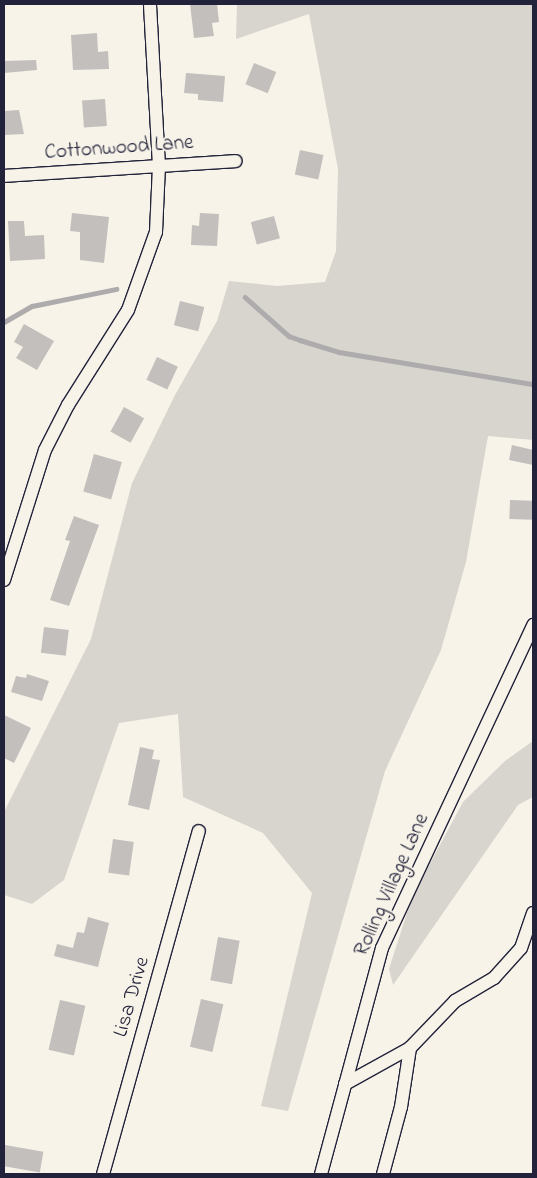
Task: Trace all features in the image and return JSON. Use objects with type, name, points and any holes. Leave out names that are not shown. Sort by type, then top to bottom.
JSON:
[{"type":"street","points":[[4,580],[48,443],[68,405],[128,310],[148,261],[156,232],[159,166],[150,4]]},
{"type":"street","name":"Cottonwood Lane","points":[[4,176],[236,161]]},
{"type":"street","name":"Rolling Village Lane","points":[[321,1174],[382,948],[533,625]]},
{"type":"street","name":"Lisa Drive","points":[[103,1174],[199,831]]},
{"type":"street","points":[[345,1084],[410,1048],[455,1001],[494,978],[521,948],[533,913]]},
{"type":"street","points":[[383,1174],[401,1107],[410,1048]]},
{"type":"shaded area","points":[[237,4],[533,4],[533,440],[488,436],[466,562],[441,650],[385,771],[288,1111],[261,1106],[312,893],[263,833],[183,797],[178,714],[119,723],[64,880],[32,904],[4,895],[4,812],[91,639],[132,483],[175,395],[217,321],[229,281],[277,286],[325,282],[336,251],[338,169],[309,14],[236,39]]},
{"type":"shaded area","points":[[533,741],[533,797],[518,805],[393,985],[389,969],[412,897],[463,802],[505,761]]},
{"type":"building","points":[[190,4],[217,4],[219,22],[212,23],[214,36],[194,38]]},
{"type":"building","points":[[97,33],[98,52],[108,51],[109,69],[73,70],[71,35]]},
{"type":"building","points":[[36,60],[37,70],[4,73],[4,61]]},
{"type":"building","points":[[254,63],[276,72],[268,93],[245,84]]},
{"type":"building","points":[[186,73],[225,76],[223,102],[198,100],[198,94],[184,93]]},
{"type":"building","points":[[105,99],[107,126],[84,128],[82,101]]},
{"type":"building","points":[[19,110],[24,134],[4,135],[4,111]]},
{"type":"building","points":[[300,150],[323,155],[318,179],[295,174]]},
{"type":"building","points":[[72,213],[109,217],[104,263],[80,260],[80,232],[70,231]]},
{"type":"building","points":[[200,213],[219,214],[217,246],[191,245],[192,225],[199,226]]},
{"type":"building","points":[[274,216],[280,238],[257,244],[251,222]]},
{"type":"building","points":[[8,221],[24,221],[25,236],[44,235],[45,259],[10,261]]},
{"type":"building","points":[[180,301],[204,307],[198,331],[174,325]]},
{"type":"building","points":[[24,324],[54,341],[37,370],[16,358],[23,347],[14,342]]},
{"type":"building","points":[[157,357],[178,367],[167,389],[146,380]]},
{"type":"building","points":[[124,407],[144,418],[131,443],[110,431]]},
{"type":"building","points":[[512,445],[533,450],[533,465],[509,460]]},
{"type":"building","points":[[94,454],[122,462],[111,499],[83,491]]},
{"type":"building","points":[[510,500],[533,501],[532,520],[509,519]]},
{"type":"building","points":[[74,516],[99,525],[69,606],[50,600],[70,541],[65,540]]},
{"type":"building","points":[[44,627],[69,630],[66,656],[41,653]]},
{"type":"building","points":[[27,674],[49,681],[42,701],[11,692],[16,676],[26,678]]},
{"type":"building","points":[[4,715],[31,728],[14,763],[4,758]]},
{"type":"building","points":[[140,747],[154,750],[152,759],[160,760],[149,810],[128,805]]},
{"type":"building","points":[[113,839],[134,842],[129,876],[108,873]]},
{"type":"building","points":[[88,917],[109,923],[98,967],[54,956],[57,944],[73,948],[77,932],[84,933]]},
{"type":"building","points":[[218,937],[240,941],[232,984],[210,980]]},
{"type":"building","points":[[201,999],[223,1004],[212,1052],[190,1047]]},
{"type":"building","points":[[60,1000],[85,1006],[74,1056],[49,1050]]},
{"type":"building","points":[[5,1145],[43,1152],[40,1172],[4,1166]]},
{"type":"waterway","points":[[4,322],[32,306],[116,289]]},
{"type":"waterway","points":[[245,297],[289,336],[339,352],[533,384]]}]
